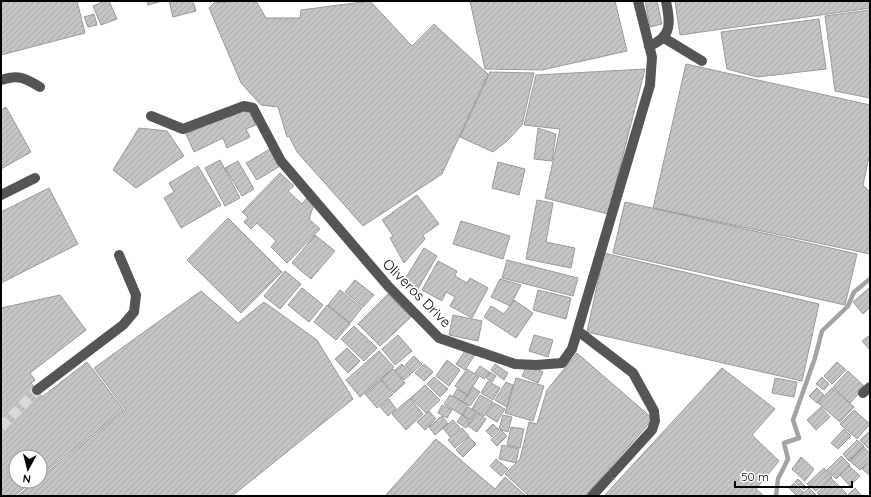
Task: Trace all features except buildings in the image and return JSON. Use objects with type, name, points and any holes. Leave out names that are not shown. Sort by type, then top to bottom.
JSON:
[{"type":"street","name":"Oliveros Drive","points":[[151,116],[183,129],[244,106],[252,108],[282,161],[388,286],[439,338],[515,364],[536,365],[562,363],[572,349],[578,331],[650,85],[652,57],[638,1]]},
{"type":"street","points":[[649,46],[664,38],[668,30],[669,16],[666,1]]},
{"type":"street","points":[[664,38],[702,62]]},
{"type":"street","points":[[1,80],[13,76],[24,78],[40,87]]},
{"type":"street","points":[[1,195],[34,178]]},
{"type":"street","points":[[37,390],[123,325],[134,312],[136,295],[119,256]]},
{"type":"street","points":[[578,331],[633,373],[654,411],[655,421],[652,430],[592,496]]},
{"type":"waterway","points":[[776,496],[778,479],[788,459],[784,443],[799,438],[793,420],[815,358],[822,331],[848,306],[854,292],[870,279]]},
{"type":"tunnel","points":[[1,427],[37,390]]}]
